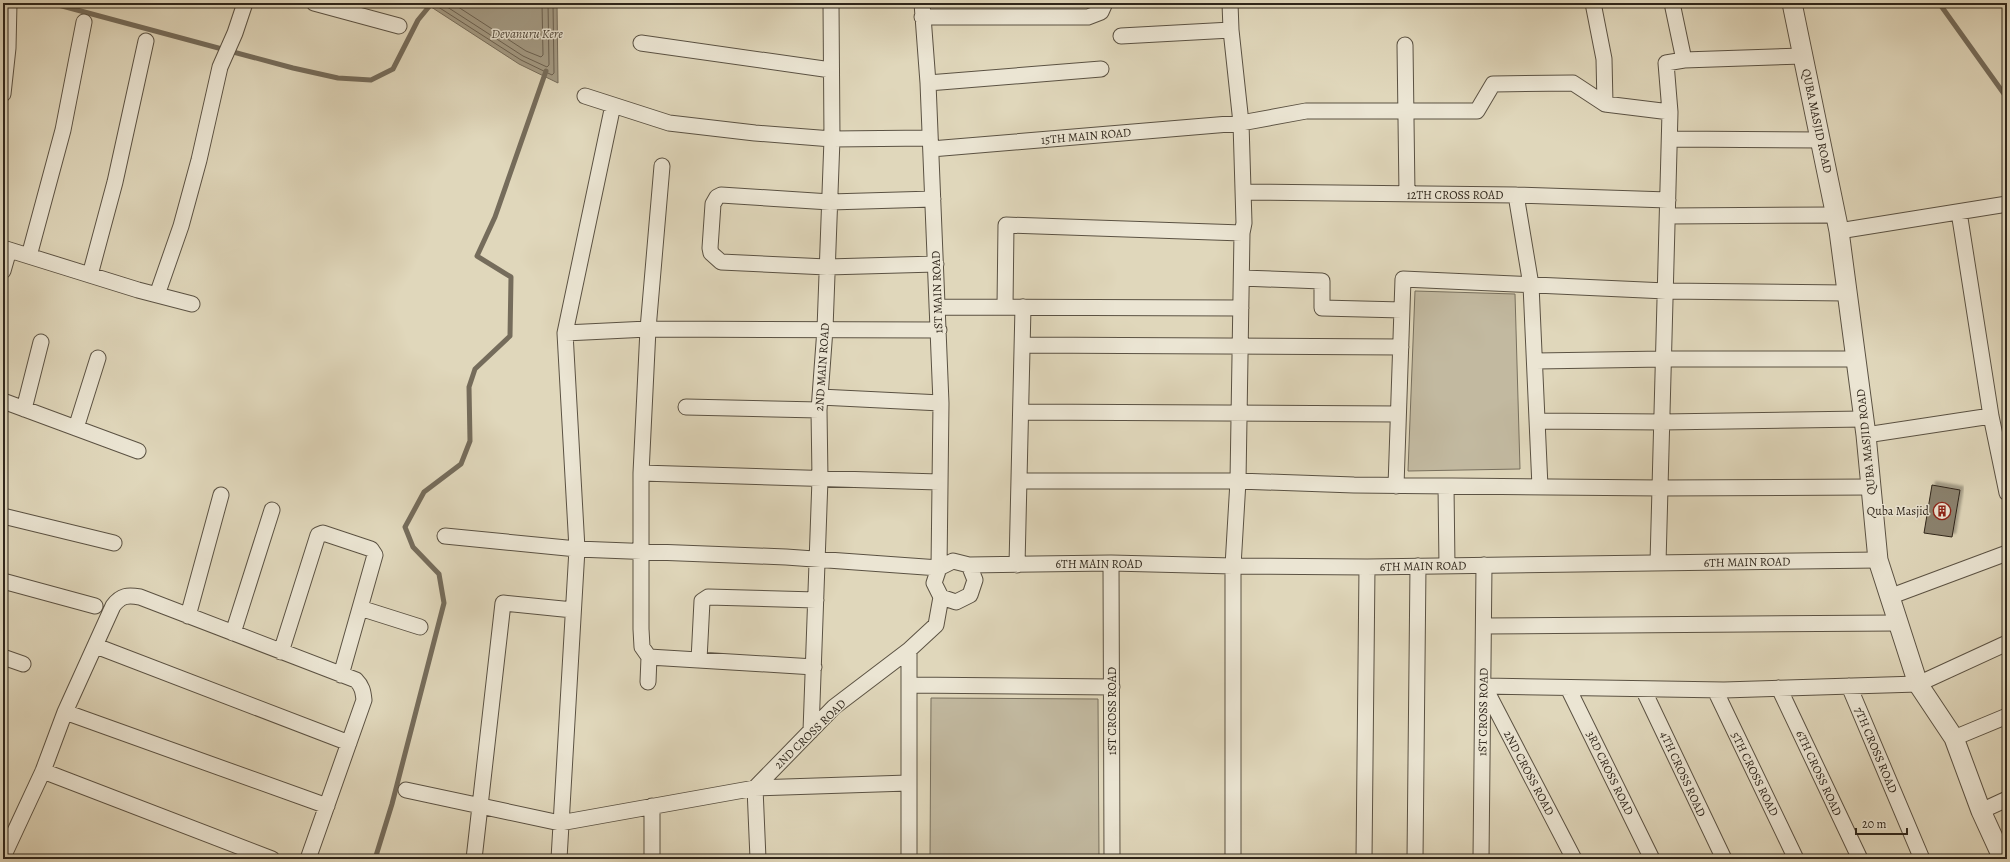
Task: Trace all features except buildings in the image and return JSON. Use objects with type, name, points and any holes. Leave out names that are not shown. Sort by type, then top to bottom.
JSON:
[{"type":"street","points":[[3,94],[8,48],[9,3]]},
{"type":"street","points":[[157,295],[181,226],[199,160],[220,67],[235,33],[245,3]]},
{"type":"street","points":[[314,3],[398,26]]},
{"type":"street","name":"2ND MAIN ROAD","points":[[811,731],[820,479],[819,404],[825,329],[832,139],[831,3]]},
{"type":"street","points":[[922,10],[1088,17],[1101,12],[1105,3]]},
{"type":"street","points":[[1230,3],[1231,30],[1241,123],[1244,223],[1242,233],[1238,481],[1233,566],[1233,859]]},
{"type":"street","points":[[1593,3],[1604,59],[1605,104],[1670,112]]},
{"type":"street","points":[[1672,3],[1684,60]]},
{"type":"street","name":"QUBA MASJID ROAD","points":[[1792,3],[1837,223],[1865,427],[1878,560],[1918,684],[1954,738],[1980,811],[2003,859]]},
{"type":"street","name":"1ST MAIN ROAD","points":[[922,10],[928,83],[939,330],[941,403],[939,568]]},
{"type":"street","points":[[29,256],[63,130],[84,22]]},
{"type":"street","points":[[1121,36],[1231,30]]},
{"type":"street","points":[[90,275],[115,182],[146,41]]},
{"type":"street","points":[[641,43],[831,70]]},
{"type":"street","points":[[1405,45],[1407,194]]},
{"type":"street","points":[[1658,563],[1670,139],[1670,112],[1666,63],[1684,60],[1803,56]]},
{"type":"street","points":[[928,83],[1101,69]]},
{"type":"street","name":"15TH MAIN ROAD","points":[[584,96],[670,123],[755,133],[930,144],[1241,123],[1306,111],[1477,111],[1493,84],[1572,83],[1605,104]]},
{"type":"street","points":[[559,859],[577,549],[565,333],[613,105]]},
{"type":"street","points":[[1670,139],[1820,140]]},
{"type":"street","points":[[648,682],[649,657],[642,647],[641,638],[641,473],[648,329],[662,166]]},
{"type":"street","name":"12TH CROSS ROAD","points":[[1243,192],[1516,195],[1668,200]]},
{"type":"street","points":[[933,199],[830,202],[721,195],[717,197],[714,204],[710,248],[714,257],[721,262],[827,267],[936,264]]},
{"type":"street","points":[[1516,195],[1531,285],[1536,361],[1540,487]]},
{"type":"street","points":[[1668,216],[1837,223],[1959,212],[2007,204]]},
{"type":"street","points":[[1959,212],[1991,416],[2007,493]]},
{"type":"street","points":[[1005,307],[1006,225],[1242,233]]},
{"type":"street","points":[[3,271],[6,249],[157,295],[192,304]]},
{"type":"street","points":[[1242,278],[1322,281],[1322,308],[1402,310]]},
{"type":"street","points":[[1396,486],[1404,279],[1666,291],[1847,293]]},
{"type":"street","points":[[938,307],[1241,308]]},
{"type":"street","points":[[1017,564],[1022,412],[1023,307]]},
{"type":"street","points":[[565,333],[648,329],[939,330]]},
{"type":"street","points":[[24,409],[41,342]]},
{"type":"street","points":[[1023,345],[1401,347]]},
{"type":"street","points":[[76,428],[98,358]]},
{"type":"street","points":[[1536,361],[1856,359]]},
{"type":"street","points":[[3,401],[138,451]]},
{"type":"street","points":[[686,407],[941,403]]},
{"type":"street","points":[[1022,412],[1398,414]]},
{"type":"street","points":[[1538,421],[1662,422],[1865,427],[1991,416]]},
{"type":"street","points":[[641,473],[939,482]]},
{"type":"street","points":[[1020,481],[1238,481],[1396,486],[1660,488],[1871,487]]},
{"type":"street","points":[[1446,486],[1447,566]]},
{"type":"street","points":[[188,616],[221,495]]},
{"type":"street","points":[[233,633],[272,510]]},
{"type":"street","points":[[3,516],[114,543]]},
{"type":"street","points":[[281,652],[318,535],[323,533],[370,549],[375,554],[341,675]]},
{"type":"street","points":[[445,536],[577,549],[818,559],[939,568],[953,561],[969,565],[975,580],[970,595],[956,602],[941,597],[934,583],[939,568]]},
{"type":"street","points":[[1889,597],[2007,553]]},
{"type":"street","name":"6TH MAIN ROAD","points":[[969,565],[1111,563],[1367,567],[1878,560]]},
{"type":"street","name":"1ST CROSS ROAD","points":[[1111,563],[1112,859]]},
{"type":"street","name":"1ST CROSS ROAD","points":[[1481,859],[1484,686],[1484,565]]},
{"type":"street","points":[[1415,859],[1418,566]]},
{"type":"street","points":[[1364,859],[1367,567]]},
{"type":"street","points":[[3,581],[95,606]]},
{"type":"street","points":[[3,857],[43,770],[65,712],[113,606],[119,598],[128,595],[140,597],[356,680],[363,691],[364,700],[308,859]]},
{"type":"street","points":[[699,660],[702,601],[708,597],[816,600]]},
{"type":"street","name":"2ND CROSS ROAD","points":[[755,788],[834,707],[909,650],[936,625],[941,597]]},
{"type":"street","points":[[474,859],[503,603],[573,610]]},
{"type":"street","points":[[360,608],[420,627]]},
{"type":"street","points":[[1484,626],[1898,623]]},
{"type":"street","points":[[1484,686],[1715,690],[1918,684],[2007,643]]},
{"type":"street","points":[[96,646],[349,743]]},
{"type":"street","points":[[909,650],[909,859]]},
{"type":"street","points":[[3,657],[23,664]]},
{"type":"street","points":[[649,657],[814,667]]},
{"type":"street","points":[[910,685],[1112,687]]},
{"type":"street","name":"2ND CROSS ROAD","points":[[1484,686],[1574,859]]},
{"type":"street","name":"7TH CROSS ROAD","points":[[1849,686],[1922,859]]},
{"type":"street","name":"3RD CROSS ROAD","points":[[1568,688],[1652,859]]},
{"type":"street","name":"6TH CROSS ROAD","points":[[1779,688],[1860,859]]},
{"type":"street","name":"4TH CROSS ROAD","points":[[1643,689],[1724,859]]},
{"type":"street","name":"5TH CROSS ROAD","points":[[1715,690],[1796,859]]},
{"type":"street","points":[[65,712],[327,806]]},
{"type":"street","points":[[1954,738],[2007,716]]},
{"type":"street","points":[[43,770],[272,859]]},
{"type":"street","points":[[406,790],[560,823],[755,788],[908,783]]},
{"type":"street","points":[[755,788],[758,859]]},
{"type":"street","points":[[1980,811],[2007,799]]},
{"type":"street","points":[[652,806],[652,859]]},
{"type":"shaded area","points":[[1415,291],[1515,294],[1520,469],[1408,471]]},
{"type":"shaded area","points":[[931,698],[1098,699],[1099,859],[930,859]]},
{"type":"water","name":"Devanuru Kere","points":[[425,3],[557,3],[558,83],[519,64]]},
{"type":"waterway","points":[[51,3],[293,68],[338,78],[371,80],[393,69],[418,20],[432,3]]},
{"type":"waterway","points":[[1939,3],[2007,98]]},
{"type":"waterway","points":[[375,859],[392,804],[444,603],[439,574],[413,547],[405,527],[424,492],[461,464],[470,441],[469,387],[475,369],[510,336],[511,277],[477,256],[495,217],[546,71]]},
{"type":"place","name":"Quba Masjid","points":[[1942,511]]}]
